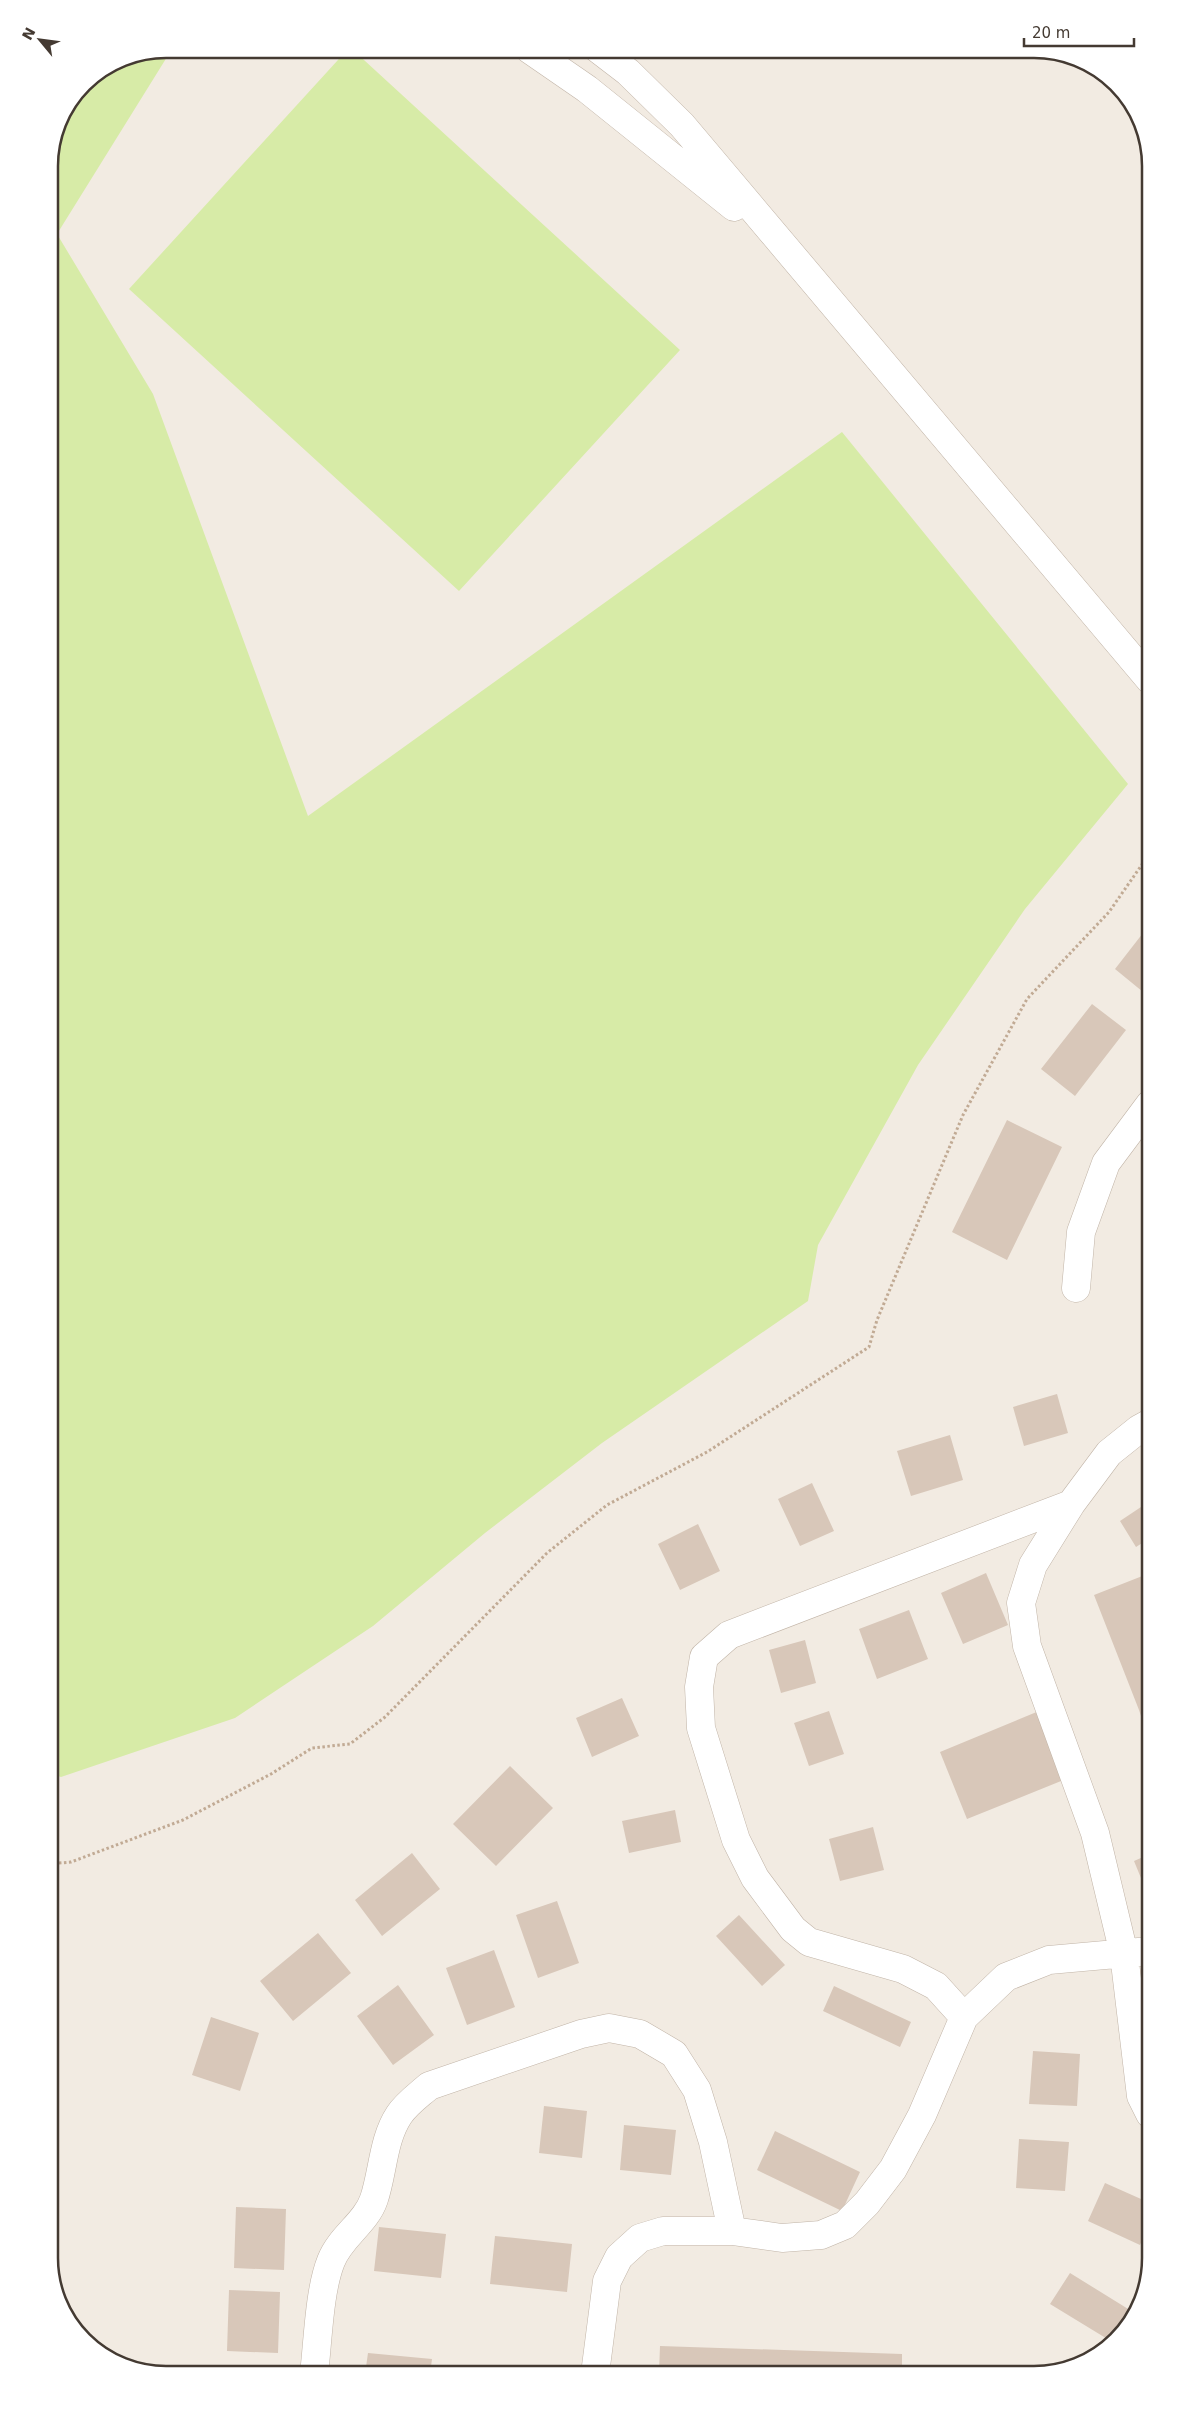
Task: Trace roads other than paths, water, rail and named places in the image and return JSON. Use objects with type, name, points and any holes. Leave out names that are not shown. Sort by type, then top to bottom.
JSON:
[{"type":"street","points":[[542,58],[587,89],[784,247]]},
{"type":"street","points":[[610,58],[628,72],[682,126],[1142,671]]},
{"type":"street","points":[[1076,1288],[1082,1232],[1106,1163],[1142,1115]]},
{"type":"street","points":[[1142,1428],[1109,1453],[1071,1504],[1033,1565],[1021,1603],[1027,1646],[1095,1833],[1124,1954],[1142,2098]]},
{"type":"street","points":[[964,2017],[936,1986],[903,1969],[809,1942],[793,1929],[755,1878],[736,1840],[701,1728],[699,1687],[704,1657],[729,1635],[1071,1504]]},
{"type":"street","points":[[596,2366],[607,2282],[619,2257],[640,2238],[663,2231],[732,2231],[782,2238],[821,2235],[846,2225],[867,2203],[893,2169],[922,2115],[964,2017],[1006,1977],[1049,1960],[1142,1952]]},
{"type":"street","points":[[315,2365],[325,2281],[331,2260],[342,2242],[374,2201],[389,2138],[398,2116],[413,2099],[429,2086],[572,2037],[609,2028],[640,2034],[674,2054],[697,2090],[713,2142],[732,2231]]}]
